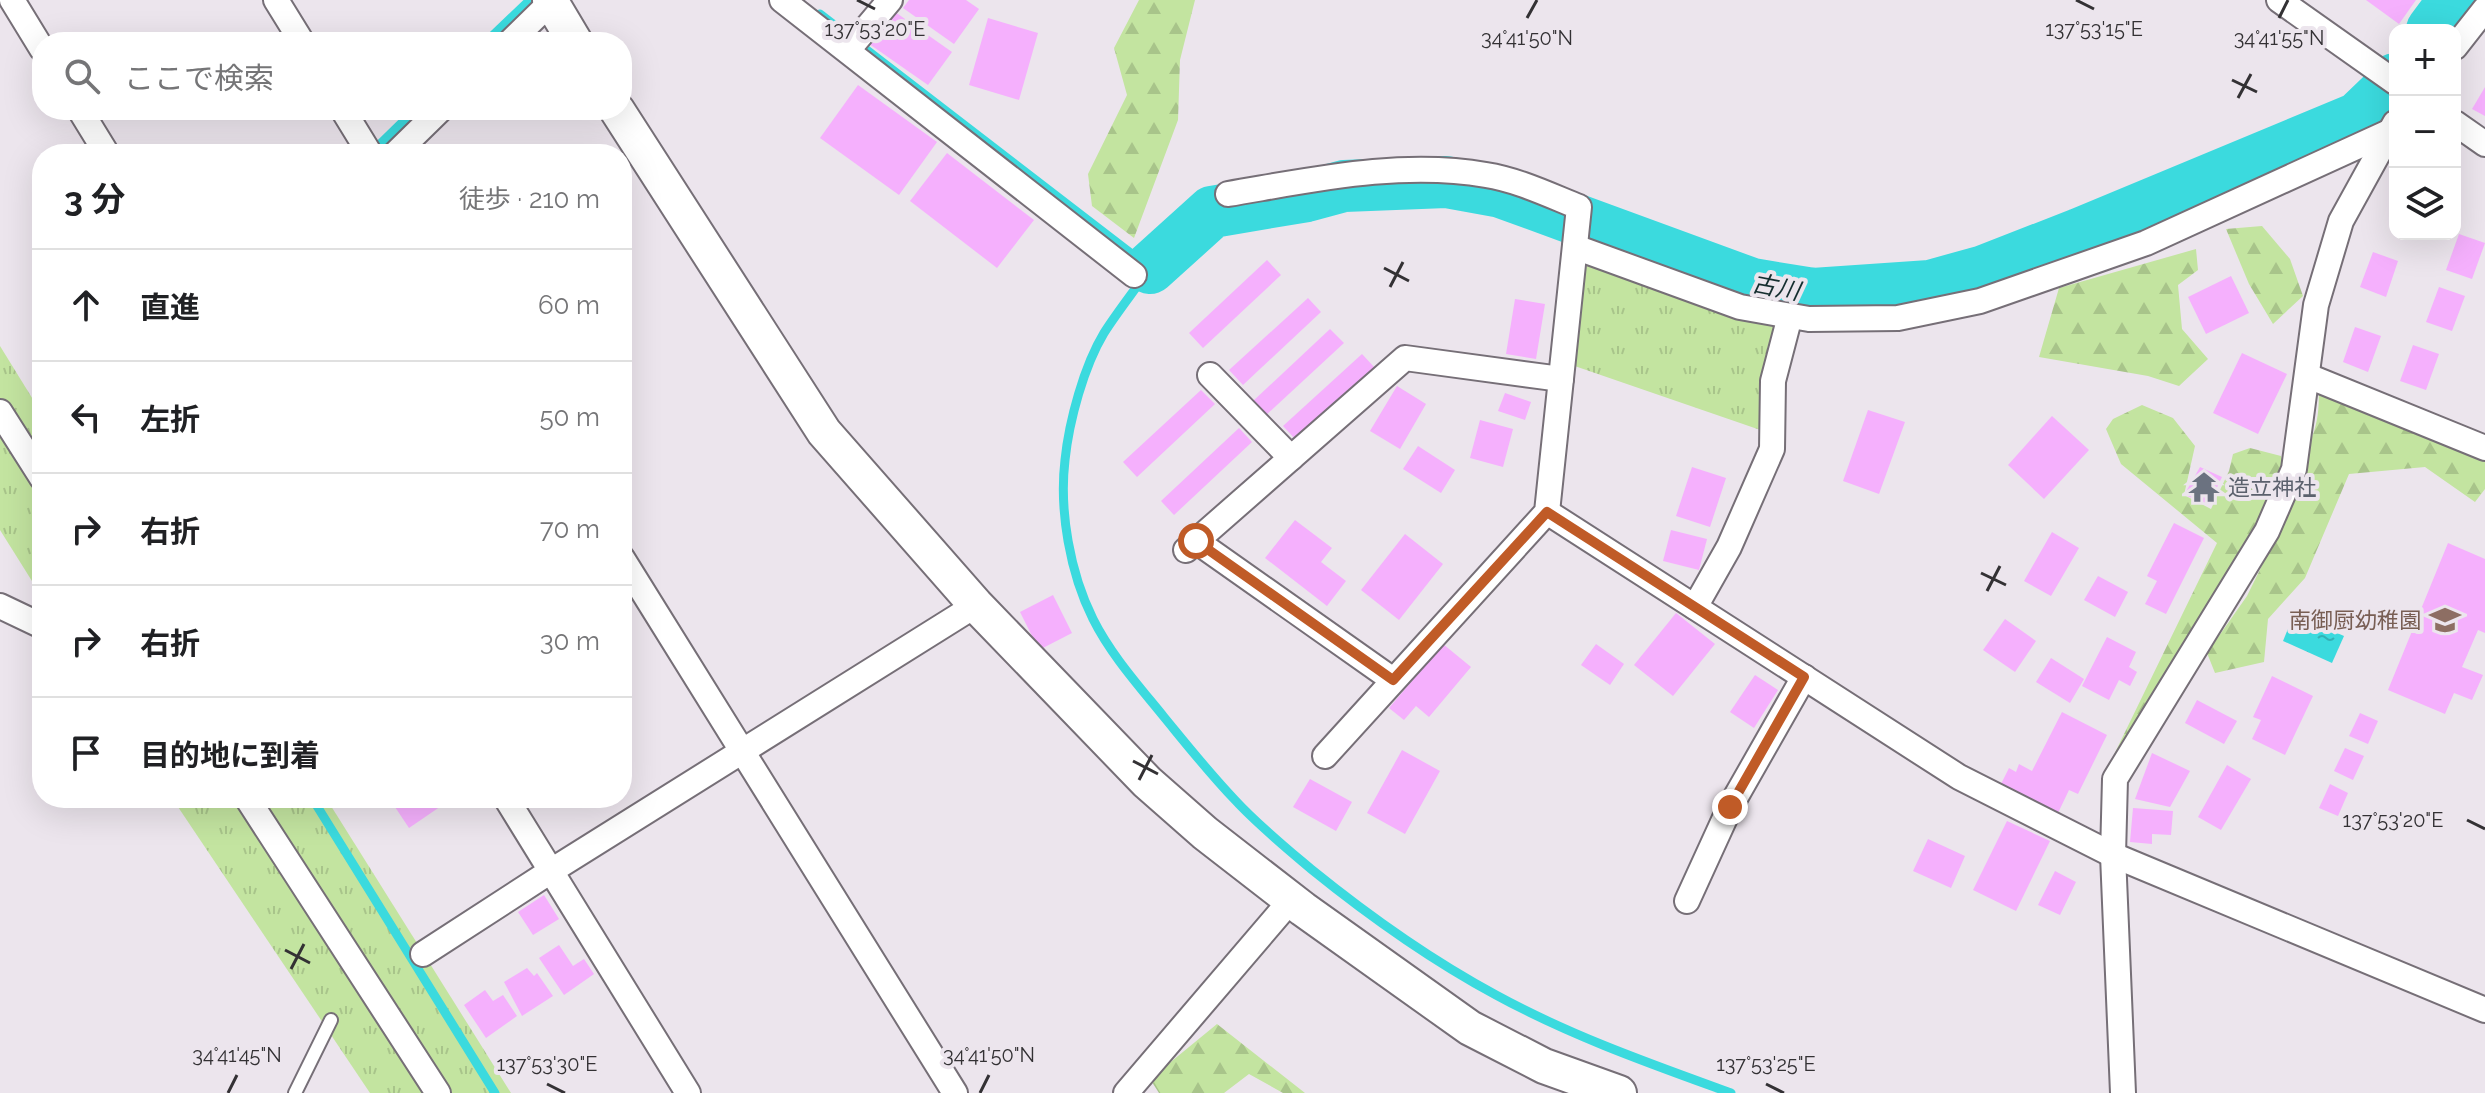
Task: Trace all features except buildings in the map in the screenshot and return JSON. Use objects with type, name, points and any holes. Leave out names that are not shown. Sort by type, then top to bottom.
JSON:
[{"type":"street","points":[[12,0],[32,33]]},
{"type":"street","points":[[276,0],[296,32]]},
{"type":"street","points":[[782,0],[1134,275]]},
{"type":"street","points":[[848,50],[890,0]]},
{"type":"street","points":[[2279,0],[2389,78]]},
{"type":"street","points":[[520,32],[550,1],[569,32]]},
{"type":"street","points":[[2461,39],[2485,9]]},
{"type":"street","points":[[86,120],[101,144]]},
{"type":"street","points":[[349,120],[364,144]]},
{"type":"street","points":[[405,144],[430,120]]},
{"type":"street","points":[[623,120],[824,432],[976,605],[1147,782],[1205,833],[1291,900],[1470,1028],[1544,1066],[1600,1090]]},
{"type":"street","points":[[2461,127],[2485,144]]},
{"type":"street","points":[[1575,247],[1740,307],[1809,319],[1898,318],[1980,301],[2146,243],[2389,129]]},
{"type":"street","points":[[2123,1093],[2113,855],[2115,779],[2267,531],[2294,469],[2316,305],[2341,221],[2389,133]]},
{"type":"street","points":[[1228,194],[1337,176],[1422,171],[1486,175],[1540,190],[1579,207],[1547,512],[1325,756]]},
{"type":"street","points":[[1695,607],[1729,547],[1772,449],[1773,381],[1790,316]]},
{"type":"street","points":[[1393,680],[1191,546],[1405,358],[1561,379]]},
{"type":"street","points":[[1210,375],[1291,458]]},
{"type":"street","points":[[2308,376],[2485,448]]},
{"type":"street","points":[[0,412],[32,462]]},
{"type":"street","points":[[1547,512],[1959,777],[2113,855],[2485,1010]]},
{"type":"street","points":[[632,574],[955,1093]]},
{"type":"street","points":[[423,954],[976,605]]},
{"type":"street","points":[[0,606],[32,621]]},
{"type":"street","points":[[1687,901],[1730,807],[1804,677]]},
{"type":"street","points":[[253,808],[438,1093]]},
{"type":"street","points":[[512,808],[688,1093]]},
{"type":"street","points":[[1126,1093],[1291,900]]},
{"type":"lane","points":[[295,1093],[331,1020]]},
{"type":"green space","points":[[1139,0],[1195,0],[1180,60],[1178,120],[1134,238],[1092,206],[1088,174],[1127,95],[1114,48]]},
{"type":"green space","points":[[2426,0],[2485,0],[2461,24],[2408,24]]},
{"type":"green space","points":[[2262,226],[2290,259],[2303,296],[2273,324],[2249,284],[2226,229]]},
{"type":"green space","points":[[2196,249],[2198,270],[2178,285],[2182,329],[2208,359],[2179,386],[2148,376],[2039,357],[2059,288]]},
{"type":"green space","points":[[1590,253],[1790,316],[1772,434],[1563,362]]},
{"type":"green space","points":[[0,346],[32,398],[32,581],[0,530]]},
{"type":"green space","points":[[2318,380],[2485,448],[2485,489],[2475,502],[2425,467],[2349,474],[2305,578],[2268,619],[2264,662],[2215,673],[2207,653],[2247,596],[2274,541],[2115,779],[2108,767],[2217,543],[2121,464],[2106,429],[2113,419],[2142,405],[2173,418],[2195,446],[2184,495],[2211,509],[2229,471],[2233,454],[2250,448],[2281,456],[2288,483],[2313,434],[2318,410]]},
{"type":"green space","points":[[179,808],[332,808],[511,1093],[370,1093]]},
{"type":"green space","points":[[1217,1024],[1305,1093],[1283,1093],[1249,1074],[1224,1093],[1159,1093],[1150,1079]]},
{"type":"water","points":[[2294,614],[2344,636],[2332,663],[2283,641]]},
{"type":"waterway","points":[[496,32],[530,0]]},
{"type":"waterway","name":"古川","points":[[2436,24],[2454,0]]},
{"type":"waterway","points":[[820,14],[1150,268],[1104,333],[1084,377],[1067,445],[1065,521],[1078,582],[1100,632],[1126,670],[1199,759],[1272,836],[1311,869],[1424,952],[1496,995],[1553,1024],[1731,1093]]},
{"type":"waterway","name":"古川","points":[[1150,268],[1212,212],[1307,196],[1344,186],[1446,182],[1501,192],[1752,284],[1813,294],[1930,286],[1984,271],[2079,234],[2358,118],[2389,87]]},
{"type":"waterway","points":[[380,144],[405,120]]},
{"type":"waterway","points":[[318,808],[495,1093]]},
{"type":"place","name":"造立神社","points":[[2204,487]]},
{"type":"place","name":"南御厨幼稚園","points":[[2445,620]]},
{"type":"route","points":[[1196,541],[1393,680],[1547,512],[1804,677],[1730,807]]}]
